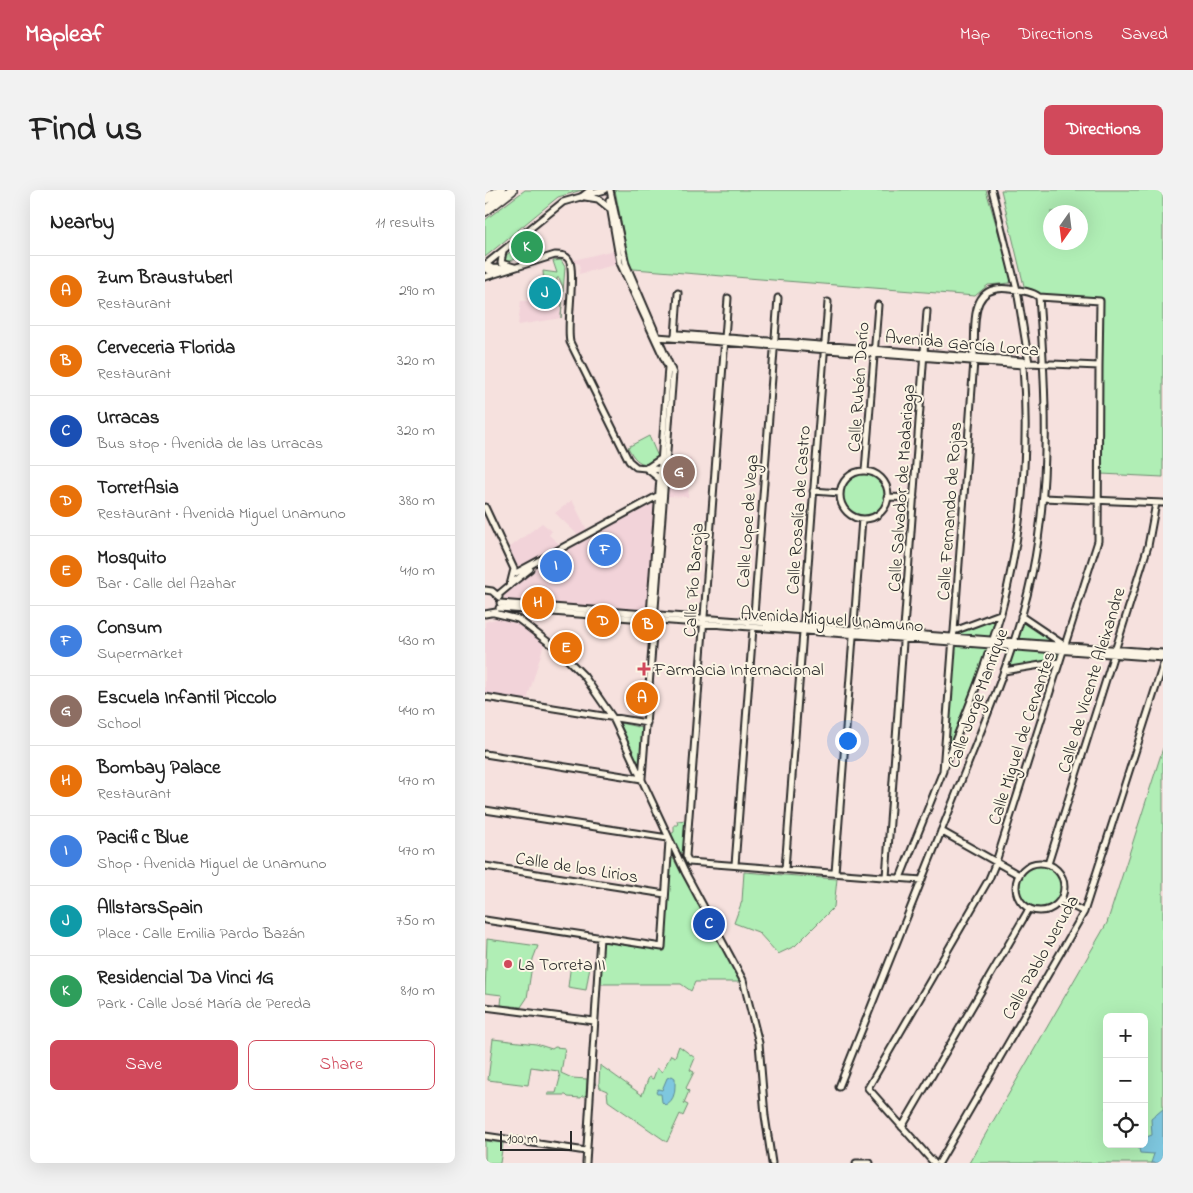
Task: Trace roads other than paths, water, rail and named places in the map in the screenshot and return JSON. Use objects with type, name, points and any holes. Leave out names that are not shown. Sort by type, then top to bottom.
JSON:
[{"type":"highway","points":[[485,199],[501,190]]},
{"type":"highway","points":[[485,204],[507,190]]},
{"type":"highway","points":[[485,211],[512,190]]},
{"type":"street","points":[[582,197],[591,190]]},
{"type":"street","points":[[485,266],[560,204],[605,190]]},
{"type":"street","points":[[610,190],[609,208],[621,263],[673,373],[661,494],[642,778]]},
{"type":"street","points":[[610,190],[625,264],[668,367],[661,494]]},
{"type":"street","points":[[943,771],[992,642],[1000,614],[1015,551],[1024,484],[1025,363],[1017,290],[992,190]]},
{"type":"street","points":[[582,197],[598,199],[609,208]]},
{"type":"street","points":[[504,250],[501,258],[502,264],[517,268]]},
{"type":"street","points":[[485,277],[555,255],[564,255],[569,260],[571,270],[568,328],[570,342],[629,461],[636,467],[663,470]]},
{"type":"street","points":[[485,266],[517,268]]},
{"type":"street","points":[[485,266],[498,274]]},
{"type":"street","name":"Calle Fernando de Rojas","points":[[900,878],[943,771],[980,297],[985,292],[993,289],[1017,290]]},
{"type":"street","points":[[1017,290],[1039,297],[1100,301],[1099,366]]},
{"type":"street","points":[[675,336],[678,293]]},
{"type":"street","name":"Calle Jorge Manrique","points":[[839,1087],[1014,644],[1031,575],[1043,498],[1046,439],[1044,364],[1039,297]]},
{"type":"street","name":"Calle Pío Baroja","points":[[686,856],[728,298]]},
{"type":"street","name":"Calle Lope de Vega","points":[[735,865],[778,298]]},
{"type":"street","name":"Calle Rosalía de Castro","points":[[785,869],[827,302]]},
{"type":"street","name":"Calle Rubén Darío","points":[[865,471],[878,305]]},
{"type":"street","name":"Calle Salvador de Madariaga","points":[[885,877],[927,311]]},
{"type":"street","name":"Avenida García Lorca","points":[[656,337],[675,336],[1025,363],[1099,366]]},
{"type":"street","name":"Calle Miguel de Cervantes","points":[[902,1126],[868,1088],[989,879],[1098,541],[1099,366]]},
{"type":"street","points":[[646,468],[662,458]]},
{"type":"street","points":[[646,468],[661,480]]},
{"type":"street","points":[[865,471],[875,474],[883,481],[887,497],[881,511],[872,517],[862,518],[847,512],[841,503],[839,493],[848,477],[856,472],[865,471]]},
{"type":"street","points":[[813,491],[839,493]]},
{"type":"street","points":[[514,574],[661,494]]},
{"type":"street","points":[[887,497],[914,498]]},
{"type":"street","points":[[1043,498],[1163,503]]},
{"type":"street","name":"Calle de Vicente Aleixandre","points":[[1048,864],[1148,546],[1156,503]]},
{"type":"street","points":[[485,507],[512,564],[514,574],[510,585]]},
{"type":"street","points":[[835,873],[862,518]]},
{"type":"street","points":[[498,595],[546,557]]},
{"type":"street","points":[[485,590],[492,590],[498,595],[499,606],[494,613]]},
{"type":"street","name":"Avenida Miguel Unamuno","points":[[499,606],[992,642],[1163,658]]},
{"type":"street","points":[[486,615],[494,613],[518,619],[556,648],[584,676],[613,718],[678,858],[743,980],[759,1043],[765,1116],[772,1163]]},
{"type":"street","points":[[953,630],[1000,614]]},
{"type":"street","name":"Avenida Miguel Unamuno","points":[[1021,616],[1064,648]]},
{"type":"street","name":"Avenida Miguel Unamuno","points":[[1114,652],[1163,653]]},
{"type":"street","points":[[1004,671],[1059,662]]},
{"type":"street","name":"Calle Pablo Neruda","points":[[939,1163],[1084,912],[1163,665]]},
{"type":"street","points":[[485,697],[647,723]]},
{"type":"street","points":[[485,754],[642,778]]},
{"type":"street","points":[[485,810],[669,839]]},
{"type":"street","points":[[941,831],[1019,875]]},
{"type":"street","points":[[485,920],[661,947],[669,839]]},
{"type":"street","points":[[678,858],[686,856],[689,862],[922,880]]},
{"type":"street","points":[[1034,864],[1048,864],[1057,869],[1064,881],[1061,900],[1049,910],[1029,909],[1021,901],[1017,892],[1019,875],[1034,864]]},
{"type":"street","name":"Calle de los Lirios","points":[[485,866],[665,894]]},
{"type":"street","points":[[1061,900],[1084,912]]},
{"type":"street","points":[[934,1163],[902,1126],[1029,909]]},
{"type":"street","points":[[586,1163],[593,1021],[600,937]]},
{"type":"street","points":[[485,1007],[593,1021]]},
{"type":"street","points":[[485,1136],[587,1151]]},
{"type":"street","points":[[855,1163],[870,1163]]},
{"type":"water","points":[[672,1076],[675,1078],[674,1094],[669,1103],[665,1105],[662,1102],[661,1094],[656,1092],[658,1089],[662,1090],[667,1078]]},
{"type":"water","points":[[1163,1109],[1163,1163],[1151,1163],[1154,1154],[1140,1153],[1139,1148],[1148,1148],[1148,1136],[1152,1135],[1151,1119]]},
{"type":"place","name":"Residencial Da Vinci 1G","points":[[527,247]]},
{"type":"place","name":"AllstarsSpain","points":[[545,293]]},
{"type":"place","name":"Escuela Infantil Piccolo","points":[[679,472]]},
{"type":"place","name":"Consum","points":[[605,550]]},
{"type":"place","name":"Pacific Blue","points":[[556,566]]},
{"type":"place","name":"Bombay Palace","points":[[538,603]]},
{"type":"place","name":"TorretAsia","points":[[603,621]]},
{"type":"place","name":"Cerveceria Florida","points":[[648,625]]},
{"type":"place","name":"Mosquito","points":[[566,648]]},
{"type":"place","name":"Farmacia Internacional","points":[[644,669]]},
{"type":"place","name":"Zum Braustuberl","points":[[642,698]]},
{"type":"place","name":"Urracas","points":[[709,924]]},
{"type":"place","name":"La Torreta II","points":[[508,964]]}]
